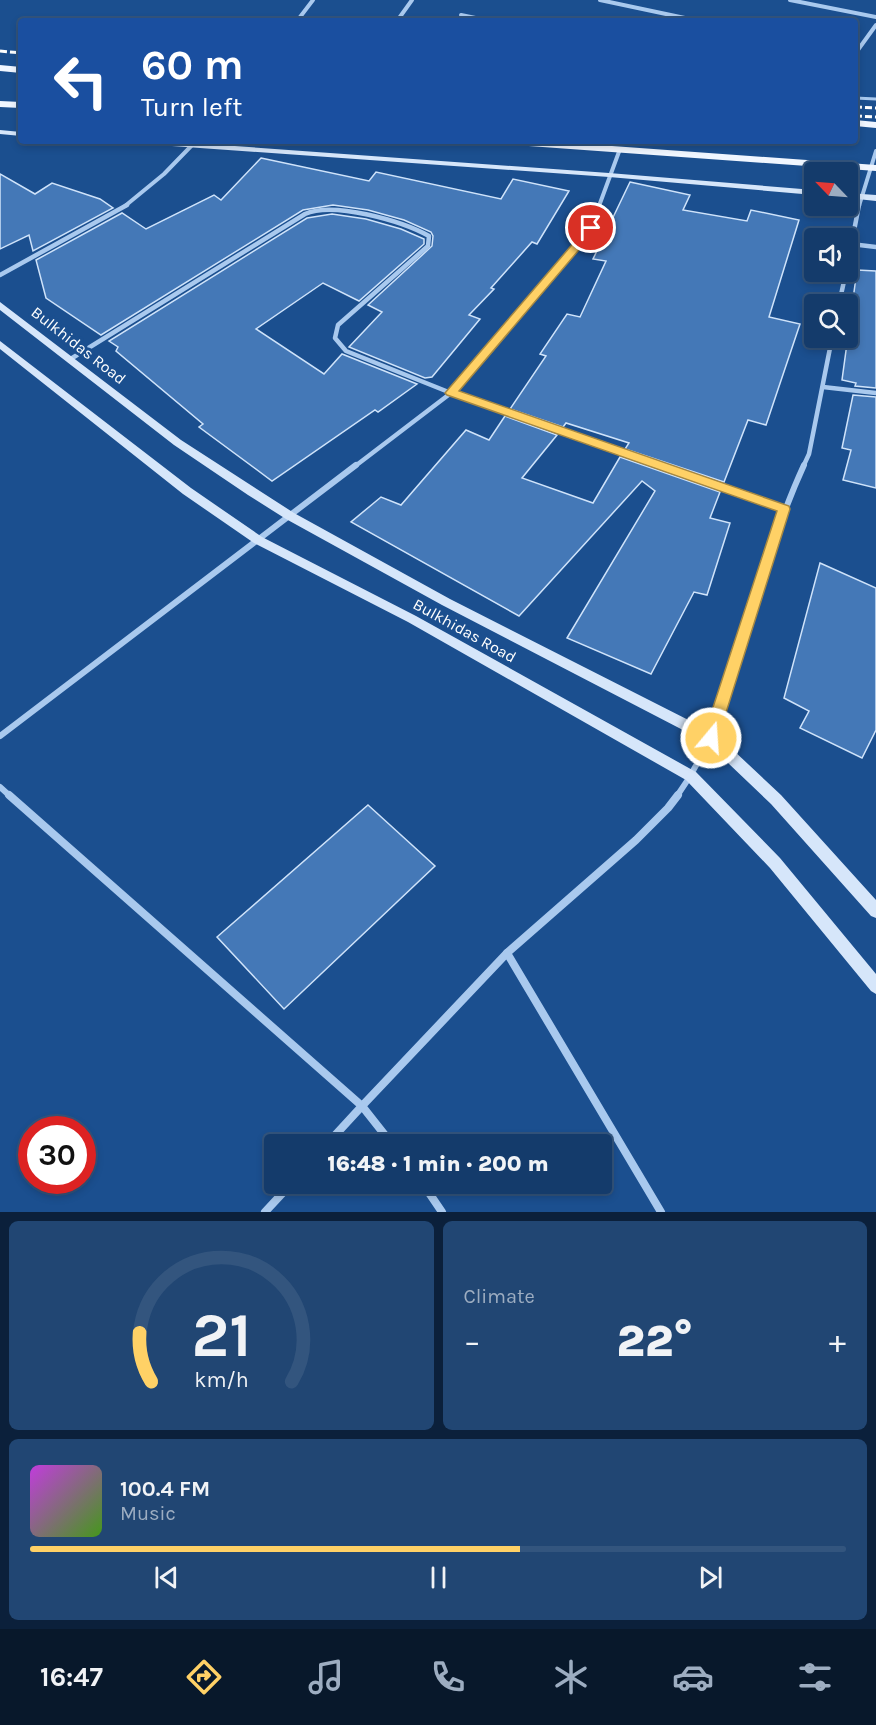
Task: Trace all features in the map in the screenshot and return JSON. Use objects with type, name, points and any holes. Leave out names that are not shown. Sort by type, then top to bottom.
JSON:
[{"type":"main road","points":[[0,68],[18,70]]},
{"type":"main road","points":[[0,104],[18,105]]},
{"type":"main road","points":[[858,123],[876,125]]},
{"type":"main road","points":[[546,144],[874,167]]},
{"type":"street","points":[[299,18],[313,0]]},
{"type":"street","points":[[399,18],[412,0]]},
{"type":"street","points":[[600,0],[685,18]]},
{"type":"street","points":[[790,0],[876,17]]},
{"type":"street","points":[[461,15],[476,18]]},
{"type":"street","points":[[858,52],[876,25]]},
{"type":"street","points":[[0,132],[18,134]]},
{"type":"street","points":[[0,275],[126,206],[164,174],[192,144]]},
{"type":"street","points":[[206,144],[804,192]]},
{"type":"street","points":[[0,736],[451,393],[591,228],[620,149]]},
{"type":"street","points":[[854,228],[861,197],[874,167],[876,151]]},
{"type":"street","points":[[858,197],[876,198]]},
{"type":"street","points":[[69,360],[283,229],[303,214],[321,208],[342,210],[422,232],[429,236],[428,246],[338,325],[335,338],[346,351],[451,393],[784,509]]},
{"type":"street","points":[[858,245],[876,247]]},
{"type":"street","name":"Bulkhidas Road","points":[[0,305],[69,360],[198,456],[288,515],[429,592],[711,738],[738,761],[770,794],[876,912]]},
{"type":"street","name":"Bulkhidas Road","points":[[0,344],[187,491],[258,540],[412,619],[691,776],[775,863],[876,986]]},
{"type":"street","points":[[336,1134],[507,953],[636,840],[668,808],[691,776],[711,738],[784,509],[809,454],[830,348]]},
{"type":"street","points":[[822,387],[876,393]]},
{"type":"street","points":[[0,787],[362,1106],[384,1134]]},
{"type":"street","points":[[507,953],[661,1212]]},
{"type":"street","points":[[266,1212],[282,1194]]},
{"type":"street","points":[[430,1194],[442,1212]]},
{"type":"lane","points":[[858,98],[876,99]]},
{"type":"building","points":[[261,158],[369,181],[376,172],[501,199],[513,179],[569,191],[537,244],[532,242],[491,288],[494,289],[469,315],[480,319],[432,377],[425,378],[349,347],[382,312],[368,305],[432,246],[431,232],[404,220],[368,210],[333,205],[303,210],[101,335],[46,298],[36,260],[122,213],[146,229],[214,195],[221,200]]},
{"type":"building","points":[[0,174],[35,194],[52,183],[100,199],[113,208],[33,251],[29,235],[0,249]]},
{"type":"building","points":[[630,182],[690,195],[683,210],[747,221],[751,210],[799,220],[769,317],[800,324],[766,425],[748,420],[724,482],[625,449],[629,443],[566,423],[563,427],[510,409],[546,356],[540,354],[567,314],[580,317],[606,261],[593,259]]},
{"type":"building","points":[[332,214],[366,219],[401,229],[424,239],[424,244],[359,301],[323,283],[256,329],[324,374],[342,354],[417,384],[272,481],[199,427],[203,424],[116,351],[118,347],[109,341],[307,218]]},
{"type":"building","points":[[858,270],[876,271],[876,388],[855,386],[856,383],[842,380],[846,348],[858,348],[858,294],[854,294],[855,282],[858,282]]},
{"type":"building","points":[[853,395],[876,397],[876,488],[843,480],[851,450],[842,448]]},
{"type":"building","points":[[505,416],[557,435],[522,478],[593,503],[620,457],[720,492],[710,518],[730,523],[707,595],[694,592],[651,674],[567,638],[655,491],[642,481],[519,616],[351,522],[381,497],[401,505],[466,430],[489,440]]},
{"type":"building","points":[[820,563],[876,588],[876,730],[862,758],[800,728],[809,711],[784,698]]},
{"type":"building","points":[[368,805],[435,866],[284,1009],[217,937]]},
{"type":"railway","points":[[0,51],[18,53]]},
{"type":"railway","points":[[858,107],[876,108]]},
{"type":"railway","points":[[858,116],[876,117]]},
{"type":"route","points":[[591,228],[451,393],[784,509],[711,738]]}]
